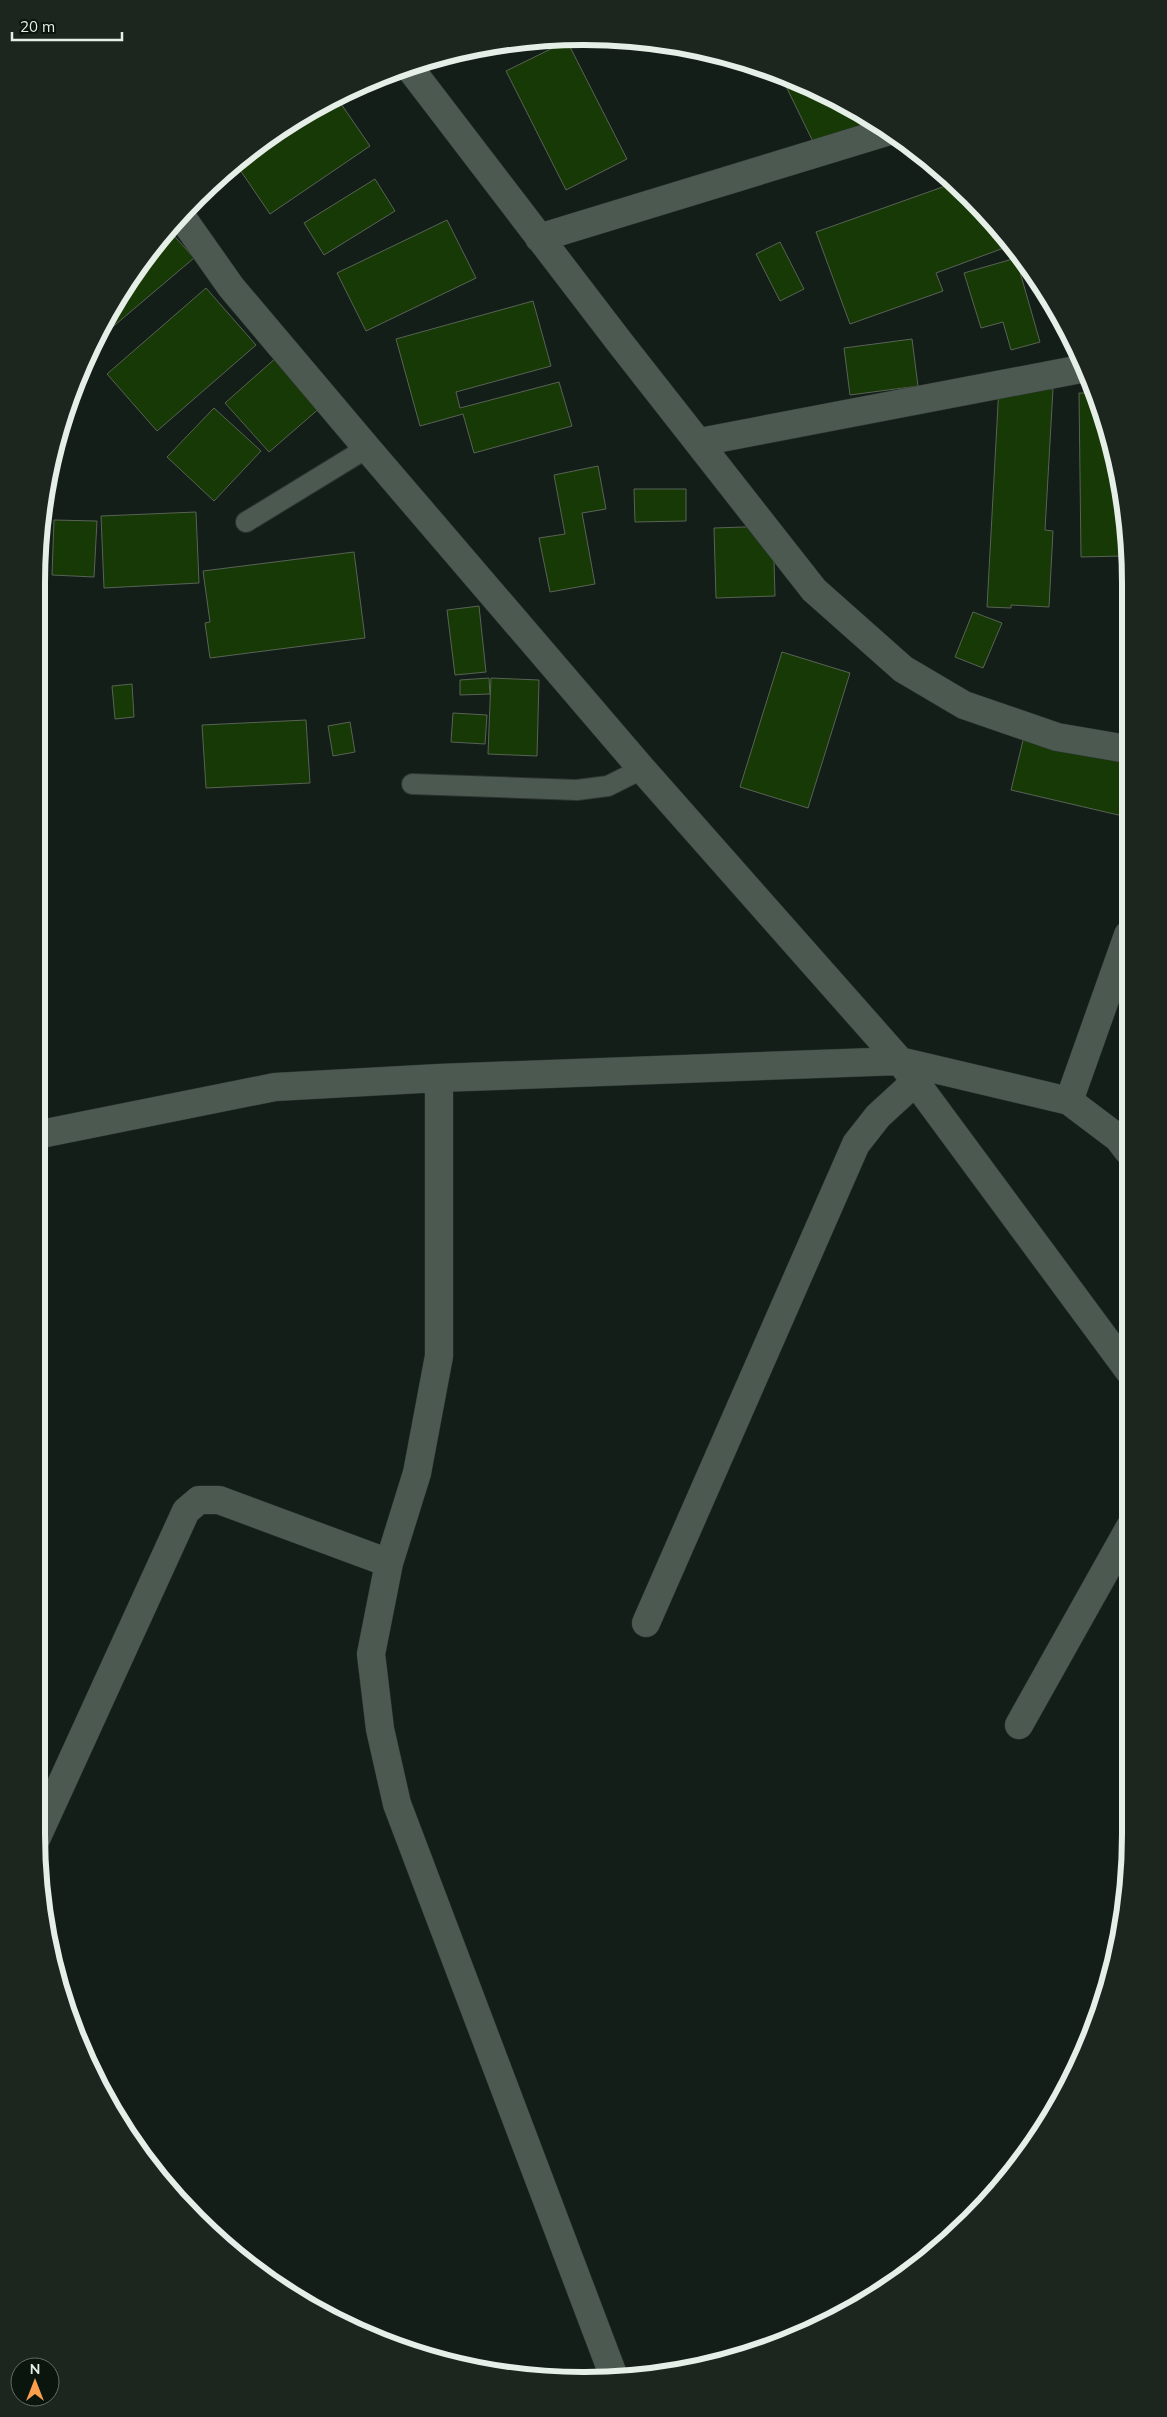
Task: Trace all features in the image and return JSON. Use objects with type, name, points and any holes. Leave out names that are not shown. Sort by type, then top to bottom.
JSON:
[{"type":"street","points":[[413,73],[621,344],[700,442],[814,590],[902,669],[964,705],[1057,737],[1122,748]]},
{"type":"street","points":[[539,238],[880,134]]},
{"type":"street","points":[[185,222],[231,287],[367,448],[642,769],[908,1072],[1122,1362]]},
{"type":"street","points":[[700,442],[1078,370]]},
{"type":"street","points":[[1069,1101],[1122,952]]},
{"type":"street","points":[[646,1623],[856,1144],[908,1072]]},
{"type":"street","points":[[45,1132],[274,1087],[439,1078],[908,1072],[1069,1101],[1118,1138],[1122,1143]]},
{"type":"street","points":[[439,1078],[438,1356],[417,1473],[389,1563],[371,1654],[380,1729],[397,1804],[612,2371]]},
{"type":"street","points":[[45,1819],[186,1511],[199,1500],[219,1500],[389,1563]]},
{"type":"street","points":[[1019,1725],[1122,1541]]},
{"type":"lane","points":[[246,522],[367,448]]},
{"type":"lane","points":[[412,784],[577,790],[608,786],[642,769]]},
{"type":"building","points":[[569,45],[627,159],[566,190],[506,71],[557,46]]},
{"type":"building","points":[[785,84],[822,101],[872,129],[819,154]]},
{"type":"building","points":[[341,103],[370,146],[270,214],[240,169],[284,136]]},
{"type":"building","points":[[375,179],[395,211],[324,255],[304,223]]},
{"type":"building","points":[[946,186],[988,228],[1004,248],[936,273],[943,291],[850,324],[816,232]]},
{"type":"building","points":[[447,220],[476,278],[366,331],[337,273]]},
{"type":"building","points":[[173,235],[194,258],[109,330],[136,284]]},
{"type":"building","points":[[780,242],[804,289],[780,301],[756,254]]},
{"type":"building","points":[[1013,259],[1018,266],[1040,342],[1011,350],[1003,322],[981,328],[964,273]]},
{"type":"building","points":[[206,288],[256,345],[157,431],[107,374]]},
{"type":"building","points":[[533,301],[551,366],[456,392],[460,408],[559,382],[572,426],[474,453],[463,414],[420,426],[396,339]]},
{"type":"building","points":[[912,339],[918,386],[850,395],[844,348]]},
{"type":"building","points":[[277,357],[321,407],[269,452],[225,403]]},
{"type":"building","points":[[999,386],[1053,389],[1045,530],[1053,531],[1049,607],[1011,605],[1011,608],[987,607]]},
{"type":"building","points":[[1079,393],[1087,393],[1104,444],[1112,478],[1121,556],[1081,557]]},
{"type":"building","points":[[214,408],[261,451],[214,501],[167,457]]},
{"type":"building","points":[[598,466],[606,509],[582,513],[595,584],[550,592],[539,538],[565,534],[554,475]]},
{"type":"building","points":[[634,489],[686,489],[686,521],[635,522]]},
{"type":"building","points":[[196,512],[199,583],[104,588],[101,516]]},
{"type":"building","points":[[54,520],[97,521],[94,577],[52,575]]},
{"type":"building","points":[[773,526],[775,596],[716,598],[714,528]]},
{"type":"building","points":[[354,552],[365,638],[210,658],[205,623],[210,622],[203,571]]},
{"type":"building","points":[[479,606],[486,672],[455,675],[447,610]]},
{"type":"building","points":[[973,612],[1002,623],[983,668],[955,657]]},
{"type":"building","points":[[782,652],[850,673],[808,808],[740,787]]},
{"type":"building","points":[[489,678],[490,694],[460,695],[460,680]]},
{"type":"building","points":[[491,678],[539,680],[537,756],[488,754]]},
{"type":"building","points":[[132,684],[134,717],[115,719],[112,686]]},
{"type":"building","points":[[453,713],[487,715],[485,744],[451,742]]},
{"type":"building","points":[[306,720],[310,783],[206,788],[202,725]]},
{"type":"building","points":[[350,722],[355,752],[333,756],[328,726]]},
{"type":"building","points":[[1025,732],[1122,754],[1122,816],[1011,790]]}]
